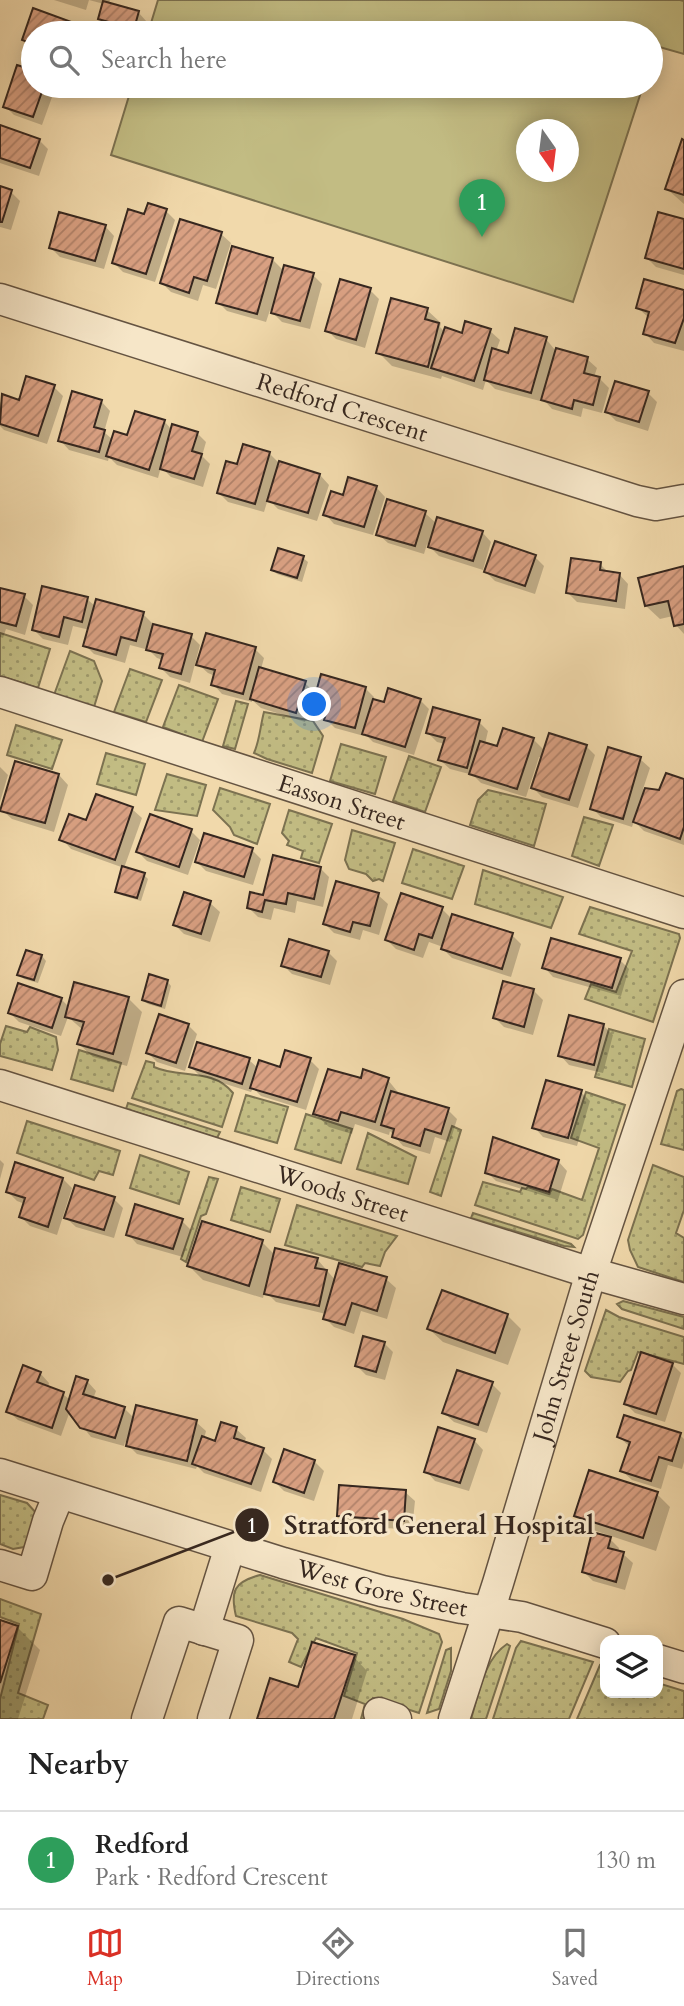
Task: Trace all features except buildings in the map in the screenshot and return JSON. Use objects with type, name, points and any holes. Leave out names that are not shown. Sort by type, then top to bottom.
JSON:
[{"type":"street","name":"Redford Crescent","points":[[0,299],[637,502],[656,505],[684,500]]},
{"type":"street","name":"Easson Street","points":[[0,692],[684,913]]},
{"type":"street","name":"John Street South","points":[[454,1719],[591,1273],[684,995]]},
{"type":"street","name":"Woods Street","points":[[0,1086],[591,1273],[684,1298]]},
{"type":"street","name":"West Gore Street","points":[[0,1474],[230,1547],[382,1591],[488,1613],[522,1617],[600,1641]]},
{"type":"street","points":[[0,1565],[32,1575],[59,1494]]},
{"type":"street","points":[[204,1630],[230,1547]]},
{"type":"street","points":[[147,1719],[179,1622],[238,1640],[213,1719]]},
{"type":"street","points":[[663,1662],[684,1668]]},
{"type":"shaded area","points":[[158,0],[680,0],[684,1],[684,54],[663,48],[663,21],[152,21]]},
{"type":"shaded area","points":[[128,98],[639,98],[573,302],[111,155]]},
{"type":"shaded area","points":[[0,633],[50,649],[38,688],[0,676]]},
{"type":"shaded area","points":[[70,651],[94,661],[102,681],[94,707],[54,695]]},
{"type":"shaded area","points":[[130,669],[162,680],[146,722],[114,712]]},
{"type":"shaded area","points":[[179,685],[218,699],[202,742],[163,727]]},
{"type":"shaded area","points":[[236,701],[248,704],[235,749],[223,746]]},
{"type":"shaded area","points":[[264,712],[313,721],[323,736],[312,773],[254,753]]},
{"type":"shaded area","points":[[16,725],[62,740],[52,769],[7,755]]},
{"type":"shaded area","points":[[341,744],[386,757],[375,794],[330,781]]},
{"type":"shaded area","points":[[106,753],[145,764],[136,795],[97,784]]},
{"type":"shaded area","points":[[409,756],[441,767],[425,812],[393,801]]},
{"type":"shaded area","points":[[167,774],[206,785],[197,816],[155,810]]},
{"type":"shaded area","points":[[220,788],[270,804],[257,844],[234,835],[213,810]]},
{"type":"shaded area","points":[[488,790],[546,804],[534,846],[470,825],[478,800]]},
{"type":"shaded area","points":[[289,810],[332,824],[319,863],[301,858],[303,851],[287,845],[289,841],[282,833]]},
{"type":"shaded area","points":[[584,817],[613,825],[599,866],[572,856]]},
{"type":"shaded area","points":[[352,830],[395,843],[383,881],[373,881],[366,874],[349,869],[345,860]]},
{"type":"shaded area","points":[[413,849],[464,866],[452,899],[402,883]]},
{"type":"shaded area","points":[[483,870],[563,897],[551,928],[475,904]]},
{"type":"shaded area","points":[[590,907],[679,934],[653,1022],[585,999],[591,984],[616,992],[632,951],[579,934]]},
{"type":"shaded area","points":[[6,1026],[27,1032],[30,1027],[56,1037],[58,1050],[52,1070],[0,1056],[0,1044]]},
{"type":"shaded area","points":[[609,1029],[645,1039],[632,1087],[595,1077]]},
{"type":"shaded area","points":[[79,1050],[121,1063],[113,1091],[71,1079]]},
{"type":"shaded area","points":[[146,1061],[154,1063],[154,1067],[206,1077],[225,1085],[233,1093],[222,1127],[132,1098]]},
{"type":"shaded area","points":[[684,1090],[684,1150],[661,1144],[677,1091]]},
{"type":"shaded area","points":[[586,1092],[625,1105],[583,1235],[578,1239],[475,1205],[483,1182],[520,1192],[522,1188],[528,1187],[549,1194],[552,1189],[582,1200],[599,1148],[571,1138]]},
{"type":"shaded area","points":[[246,1095],[288,1107],[277,1143],[235,1131]]},
{"type":"shaded area","points":[[128,1103],[220,1132],[217,1138],[126,1109]]},
{"type":"shaded area","points":[[306,1114],[352,1129],[341,1163],[295,1149]]},
{"type":"shaded area","points":[[27,1121],[120,1151],[113,1175],[99,1171],[94,1180],[17,1153]]},
{"type":"shaded area","points":[[452,1126],[461,1130],[441,1196],[430,1192]]},
{"type":"shaded area","points":[[368,1133],[416,1157],[408,1184],[357,1169]]},
{"type":"shaded area","points":[[140,1155],[189,1172],[179,1204],[130,1188]]},
{"type":"shaded area","points":[[653,1165],[684,1177],[684,1210],[676,1233],[684,1238],[684,1282],[638,1267],[630,1250],[628,1240]]},
{"type":"shaded area","points":[[209,1177],[218,1179],[206,1214],[201,1216],[186,1262],[181,1259]]},
{"type":"shaded area","points":[[241,1187],[280,1199],[270,1232],[231,1220]]},
{"type":"shaded area","points":[[297,1205],[397,1236],[385,1252],[380,1266],[365,1263],[362,1267],[285,1245]]},
{"type":"shaded area","points":[[473,1213],[571,1244],[574,1247],[471,1218]]},
{"type":"shaded area","points":[[623,1301],[684,1317],[684,1329],[622,1309],[617,1304]]},
{"type":"shaded area","points":[[606,1310],[619,1317],[684,1337],[684,1364],[638,1352],[631,1370],[620,1382],[591,1377],[585,1371]]},
{"type":"shaded area","points":[[0,1495],[27,1503],[38,1515],[36,1533],[24,1547],[13,1549],[0,1544]]},
{"type":"shaded area","points":[[260,1575],[403,1619],[439,1634],[442,1642],[419,1713],[373,1698],[366,1719],[361,1719],[365,1704],[344,1696],[357,1653],[316,1638],[301,1667],[289,1662],[298,1639],[292,1633],[236,1616],[236,1589],[244,1581]]},
{"type":"shaded area","points":[[0,1599],[41,1614],[18,1693],[48,1705],[43,1719],[0,1719],[0,1699],[19,1624],[0,1617]]},
{"type":"shaded area","points":[[521,1641],[593,1662],[569,1719],[493,1719],[516,1648]]},
{"type":"shaded area","points":[[507,1644],[510,1646],[486,1719],[471,1719],[488,1667],[499,1650]]},
{"type":"shaded area","points":[[451,1648],[451,1671],[439,1709],[427,1713],[446,1650]]},
{"type":"shaded area","points":[[600,1665],[600,1698],[663,1698],[663,1685],[684,1691],[684,1719],[577,1719]]},
{"type":"place","name":"Redford","points":[[482,237]]},
{"type":"place","name":"Stratford General Hospital","points":[[108,1580]]}]
